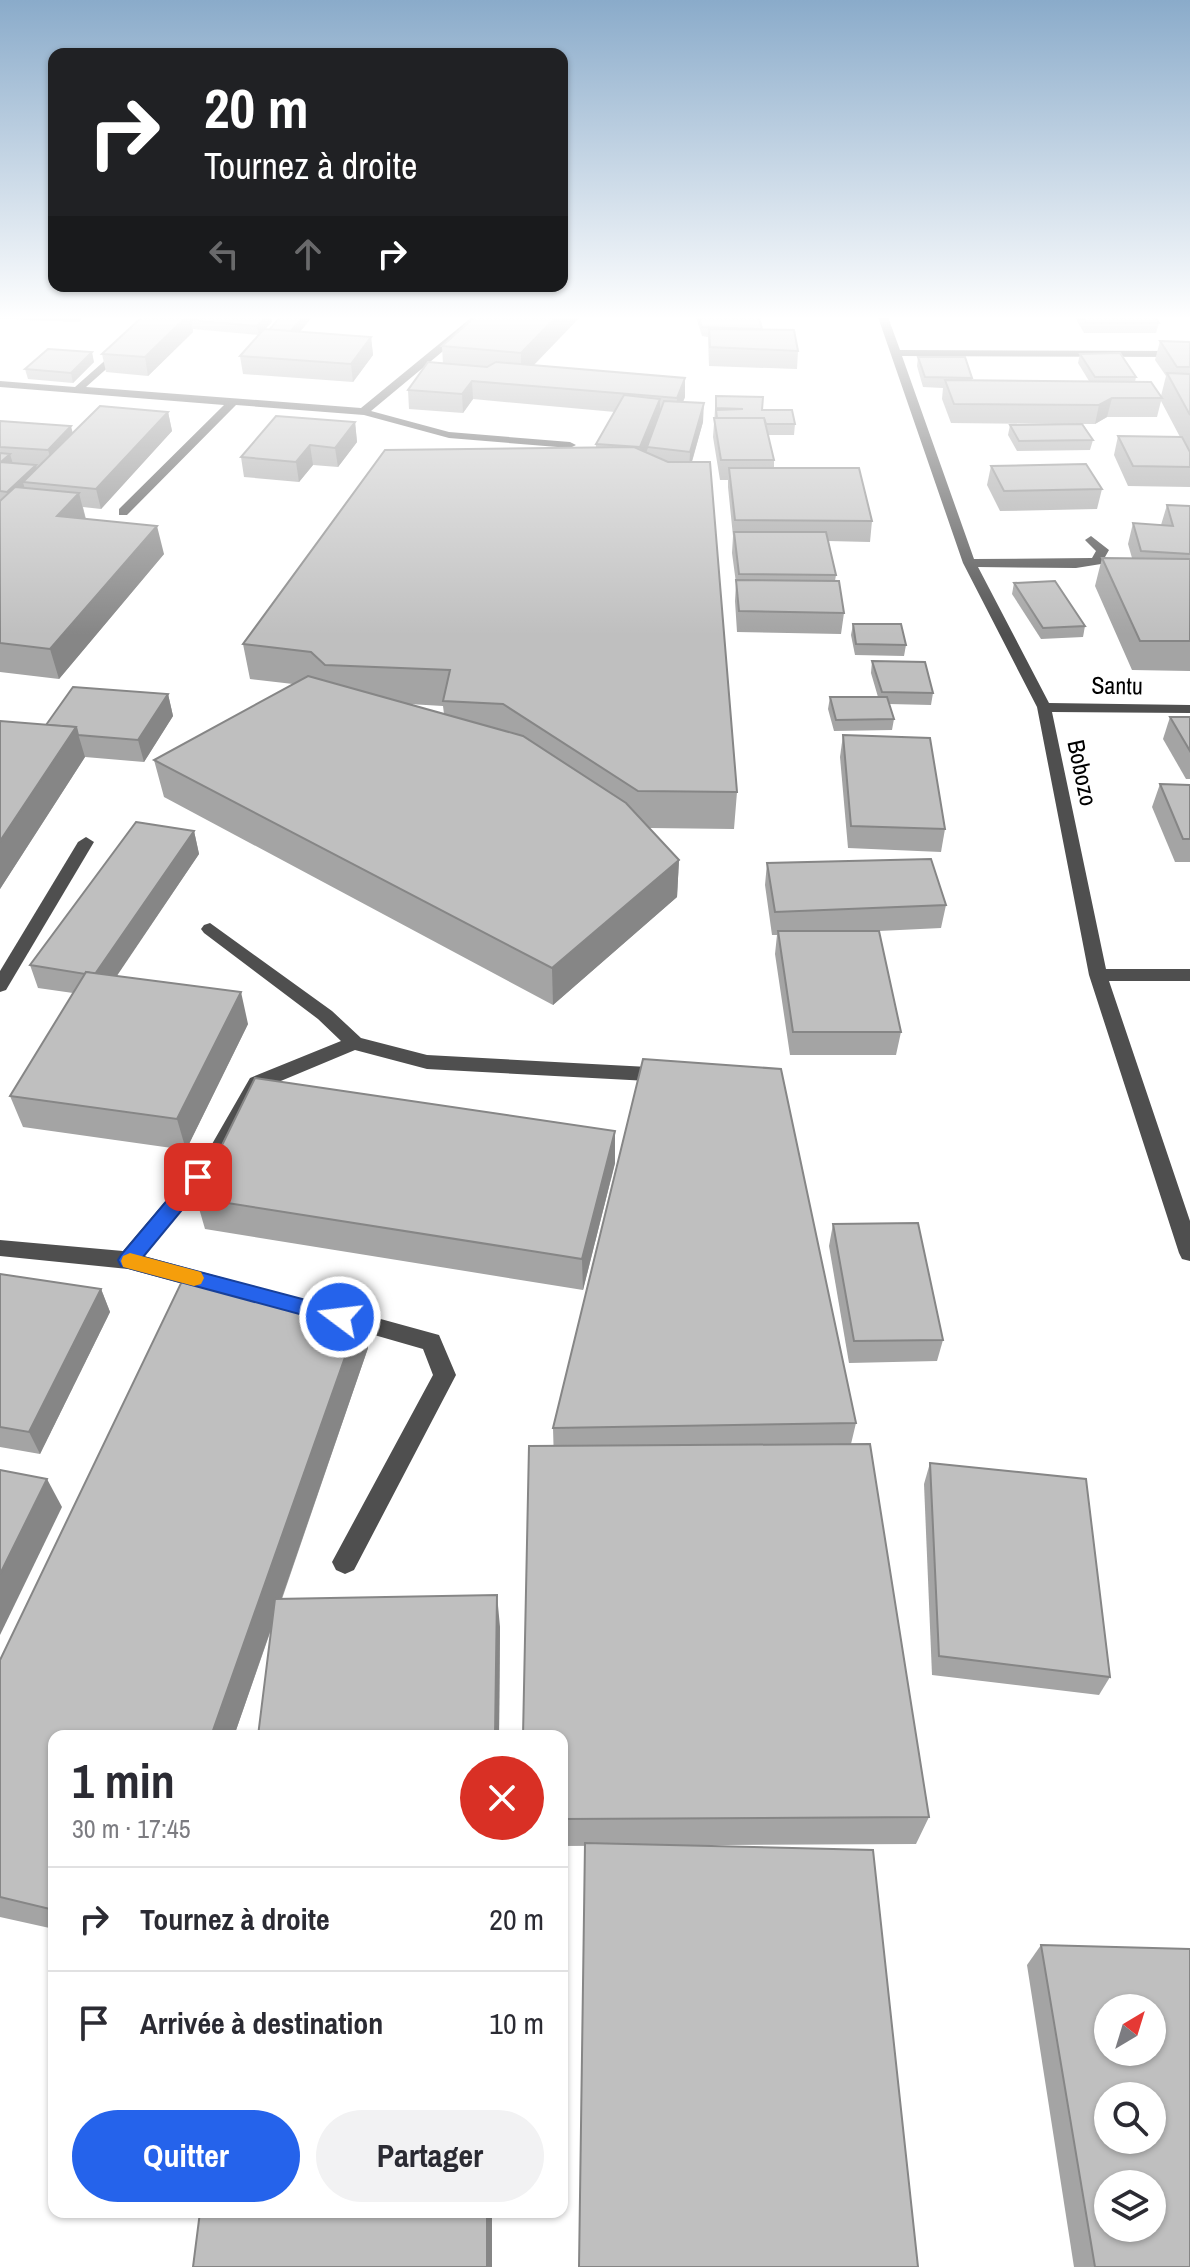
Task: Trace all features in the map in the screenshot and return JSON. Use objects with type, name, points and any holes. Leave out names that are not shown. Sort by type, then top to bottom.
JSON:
[{"type":"street","points":[[123,512],[212,423]]},
{"type":"street","points":[[404,423],[449,435],[570,445]]},
{"type":"street","name":"Bobozo","points":[[920,423],[969,563],[1044,707],[1098,975],[1190,1253]]},
{"type":"street","points":[[969,563],[1076,564],[1096,561],[1103,550],[1091,540]]},
{"type":"street","name":"Santu","points":[[1044,707],[1190,709]]},
{"type":"street","points":[[0,986],[86,842]]},
{"type":"street","points":[[210,929],[325,1015],[354,1043],[427,1062],[694,1077]]},
{"type":"street","points":[[1098,975],[1190,975]]},
{"type":"street","points":[[128,1260],[215,1156],[257,1083],[354,1043]]},
{"type":"street","points":[[0,1248],[128,1260],[279,1301]]},
{"type":"street","points":[[310,1309],[431,1342],[445,1375],[345,1562]]},
{"type":"building","points":[[0,423],[71,426],[48,450],[0,447]]},
{"type":"building","points":[[83,423],[158,423],[96,489],[23,482]]},
{"type":"building","points":[[270,423],[354,423],[335,448],[310,445],[296,462],[241,457]]},
{"type":"building","points":[[608,423],[650,423],[640,447],[596,444]]},
{"type":"building","points":[[656,423],[698,423],[690,452],[647,447]]},
{"type":"building","points":[[715,423],[765,423],[774,460],[721,460]]},
{"type":"building","points":[[1082,424],[1093,440],[1019,441],[1010,425]]},
{"type":"building","points":[[1118,436],[1182,437],[1190,452],[1190,467],[1133,466]]},
{"type":"building","points":[[634,447],[668,462],[710,462],[737,792],[638,791],[503,704],[443,701],[450,670],[325,665],[311,652],[243,644],[385,450]]},
{"type":"building","points":[[0,453],[10,454],[1,462],[36,465],[7,492],[0,491]]},
{"type":"building","points":[[1086,464],[1102,489],[1004,491],[991,466]]},
{"type":"building","points":[[729,468],[859,468],[872,521],[735,520]]},
{"type":"building","points":[[15,487],[79,493],[57,516],[157,526],[50,649],[0,643],[0,501]]},
{"type":"building","points":[[1167,505],[1190,506],[1190,554],[1141,551],[1133,523],[1173,526]]},
{"type":"building","points":[[734,532],[826,532],[836,575],[739,574]]},
{"type":"building","points":[[1102,558],[1190,559],[1190,641],[1140,641]]},
{"type":"building","points":[[736,580],[839,581],[844,613],[739,611]]},
{"type":"building","points":[[1055,581],[1085,626],[1043,628],[1014,583]]},
{"type":"building","points":[[853,624],[901,624],[906,645],[856,644]]},
{"type":"building","points":[[872,661],[925,662],[933,693],[882,692]]},
{"type":"building","points":[[308,676],[523,736],[626,803],[679,860],[552,968],[154,760]]},
{"type":"building","points":[[73,687],[168,694],[138,740],[78,735],[76,727],[46,725]]},
{"type":"building","points":[[830,697],[887,697],[894,719],[836,720]]},
{"type":"building","points":[[1170,717],[1190,717],[1190,751]]},
{"type":"building","points":[[0,721],[76,727],[0,841]]},
{"type":"building","points":[[843,735],[930,738],[945,829],[851,826]]},
{"type":"building","points":[[1160,784],[1190,785],[1190,839],[1183,839]]},
{"type":"building","points":[[136,822],[194,831],[95,974],[30,965]]},
{"type":"building","points":[[931,859],[946,905],[775,912],[767,863]]},
{"type":"building","points":[[778,931],[879,931],[901,1032],[793,1032]]},
{"type":"building","points":[[86,972],[241,992],[177,1119],[10,1096]]},
{"type":"building","points":[[643,1059],[781,1069],[856,1423],[553,1428]]},
{"type":"building","points":[[255,1078],[615,1131],[582,1259],[196,1198]]},
{"type":"building","points":[[918,1223],[943,1340],[854,1341],[833,1224]]},
{"type":"building","points":[[0,1274],[101,1289],[29,1432],[0,1427]]},
{"type":"building","points":[[183,1279],[361,1312],[213,1730],[48,1730],[48,1909],[0,1897],[0,1660]]},
{"type":"building","points":[[870,1444],[929,1817],[568,1819],[568,1730],[523,1730],[529,1446]]},
{"type":"building","points":[[930,1463],[1086,1479],[1110,1677],[939,1656]]},
{"type":"building","points":[[0,1470],[47,1479],[0,1574]]},
{"type":"building","points":[[497,1595],[495,1730],[259,1730],[275,1599]]},
{"type":"building","points":[[585,1843],[873,1850],[918,2267],[579,2267]]},
{"type":"building","points":[[1041,1945],[1190,1949],[1190,2267],[1095,2267]]},
{"type":"building","points":[[199,2218],[487,2218],[487,2267],[193,2267]]},
{"type":"slow traffic","points":[[130,1261],[194,1278]]},
{"type":"route","points":[[198,1177],[128,1260],[340,1317]]}]
